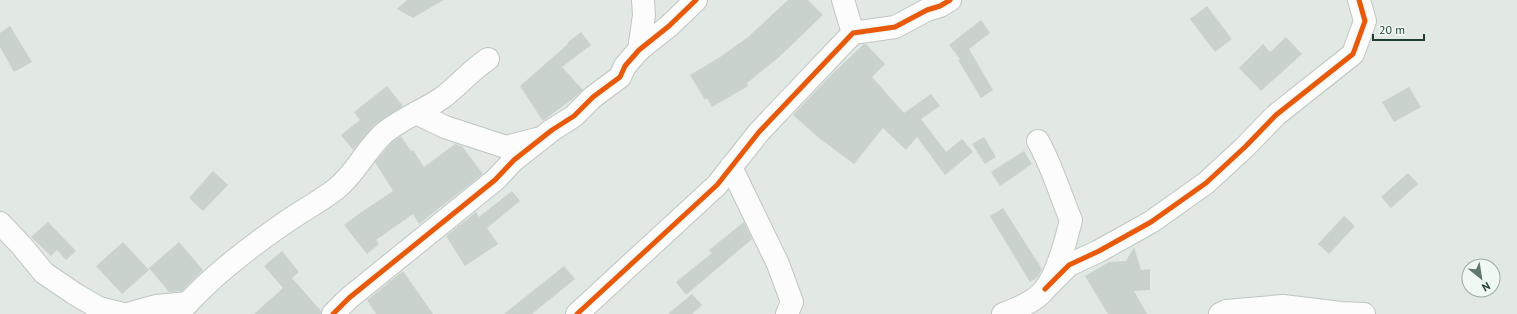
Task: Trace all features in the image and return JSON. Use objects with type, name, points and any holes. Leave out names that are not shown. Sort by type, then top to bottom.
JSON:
[{"type":"street","points":[[640,50],[644,15],[643,0]]},
{"type":"street","points":[[333,314],[349,298],[495,180],[514,160],[574,116],[593,98],[620,77],[625,66],[640,50],[669,26],[696,0]]},
{"type":"street","points":[[843,0],[853,33]]},
{"type":"street","points":[[577,314],[716,185],[760,132],[853,33],[895,27],[950,0]]},
{"type":"street","points":[[1004,314],[1028,303],[1045,289],[1069,265],[1099,251],[1151,222],[1206,182],[1245,147],[1276,114],[1353,54],[1365,21],[1359,0]]},
{"type":"street","points":[[127,314],[156,306],[182,309],[208,282],[240,256],[282,224],[336,189],[350,175],[368,150],[383,134],[400,122],[433,104],[451,91],[477,66],[488,60]]},
{"type":"street","points":[[416,113],[445,127],[506,147],[542,138]]},
{"type":"street","points":[[1038,141],[1051,165],[1071,220],[1056,268],[1045,289]]},
{"type":"street","points":[[731,167],[778,264],[792,302],[787,314]]},
{"type":"street","points":[[0,223],[21,245],[44,273],[99,308],[124,314]]},
{"type":"street","points":[[1220,314],[1226,311],[1283,306],[1341,313],[1364,314]]},
{"type":"building","points":[[407,0],[443,0],[413,18],[397,9]]},
{"type":"building","points":[[788,0],[808,0],[823,15],[778,58],[747,83],[748,86],[712,107],[707,98],[705,100],[690,75],[720,57],[748,37]]},
{"type":"building","points":[[1207,6],[1232,39],[1215,52],[1190,19]]},
{"type":"building","points":[[981,20],[990,33],[969,49],[993,90],[981,98],[958,60],[960,59],[949,45]]},
{"type":"building","points":[[10,26],[32,62],[14,72],[0,47],[0,33]]},
{"type":"building","points":[[581,32],[591,45],[562,67],[583,90],[543,121],[520,86]]},
{"type":"building","points":[[1286,37],[1302,54],[1261,91],[1239,68],[1263,44],[1270,52]]},
{"type":"building","points":[[864,44],[866,44],[885,64],[872,77],[904,113],[931,94],[940,106],[921,119],[946,152],[962,139],[973,152],[945,175],[917,137],[906,150],[883,128],[854,164],[819,138],[793,115],[832,74]]},
{"type":"building","points":[[387,86],[403,106],[375,124],[353,150],[341,135],[360,120],[354,112]]},
{"type":"building","points":[[1409,87],[1421,107],[1394,122],[1382,102]]},
{"type":"building","points":[[401,136],[411,151],[413,150],[424,167],[455,144],[462,146],[483,174],[419,224],[413,214],[376,240],[379,244],[367,254],[344,225],[393,191],[375,162],[391,143]]},
{"type":"building","points":[[984,137],[996,157],[985,164],[972,144]]},
{"type":"building","points":[[1024,151],[1032,164],[1000,186],[991,172]]},
{"type":"building","points":[[213,171],[228,185],[203,211],[189,198]]},
{"type":"building","points":[[1408,173],[1418,184],[1391,208],[1381,197]]},
{"type":"building","points":[[512,191],[520,201],[487,228],[498,244],[465,266],[446,236],[476,212],[479,217]]},
{"type":"building","points":[[1003,208],[1042,269],[1038,277],[1030,282],[990,216]]},
{"type":"building","points":[[1344,216],[1355,226],[1329,254],[1318,244]]},
{"type":"building","points":[[48,222],[76,251],[66,260],[57,250],[51,256],[31,237]]},
{"type":"building","points":[[744,222],[752,239],[686,295],[676,282],[712,253],[709,250]]},
{"type":"building","points":[[123,242],[149,270],[122,294],[96,266]]},
{"type":"building","points":[[179,242],[203,270],[182,291],[169,292],[149,268]]},
{"type":"building","points":[[1134,247],[1141,270],[1150,269],[1150,290],[1134,291],[1147,314],[1108,314],[1085,276],[1109,262],[1126,261]]},
{"type":"building","points":[[282,251],[299,272],[292,278],[321,311],[321,314],[254,314],[283,288],[264,266]]},
{"type":"building","points":[[564,266],[575,279],[532,314],[504,314]]},
{"type":"building","points":[[403,271],[433,314],[376,314],[367,300]]},
{"type":"building","points":[[692,294],[702,305],[692,314],[668,314]]},
{"type":"cycle path","points":[[333,314],[349,298],[495,180],[514,160],[552,130],[574,116],[593,97],[620,77],[625,66],[639,50],[669,26],[696,0]]},
{"type":"cycle path","points":[[577,314],[717,185],[759,132],[853,33],[895,27],[950,0]]},
{"type":"cycle path","points":[[1045,289],[1069,265],[1099,251],[1151,222],[1206,183],[1245,147],[1276,115],[1353,54],[1365,21],[1359,0]]}]
